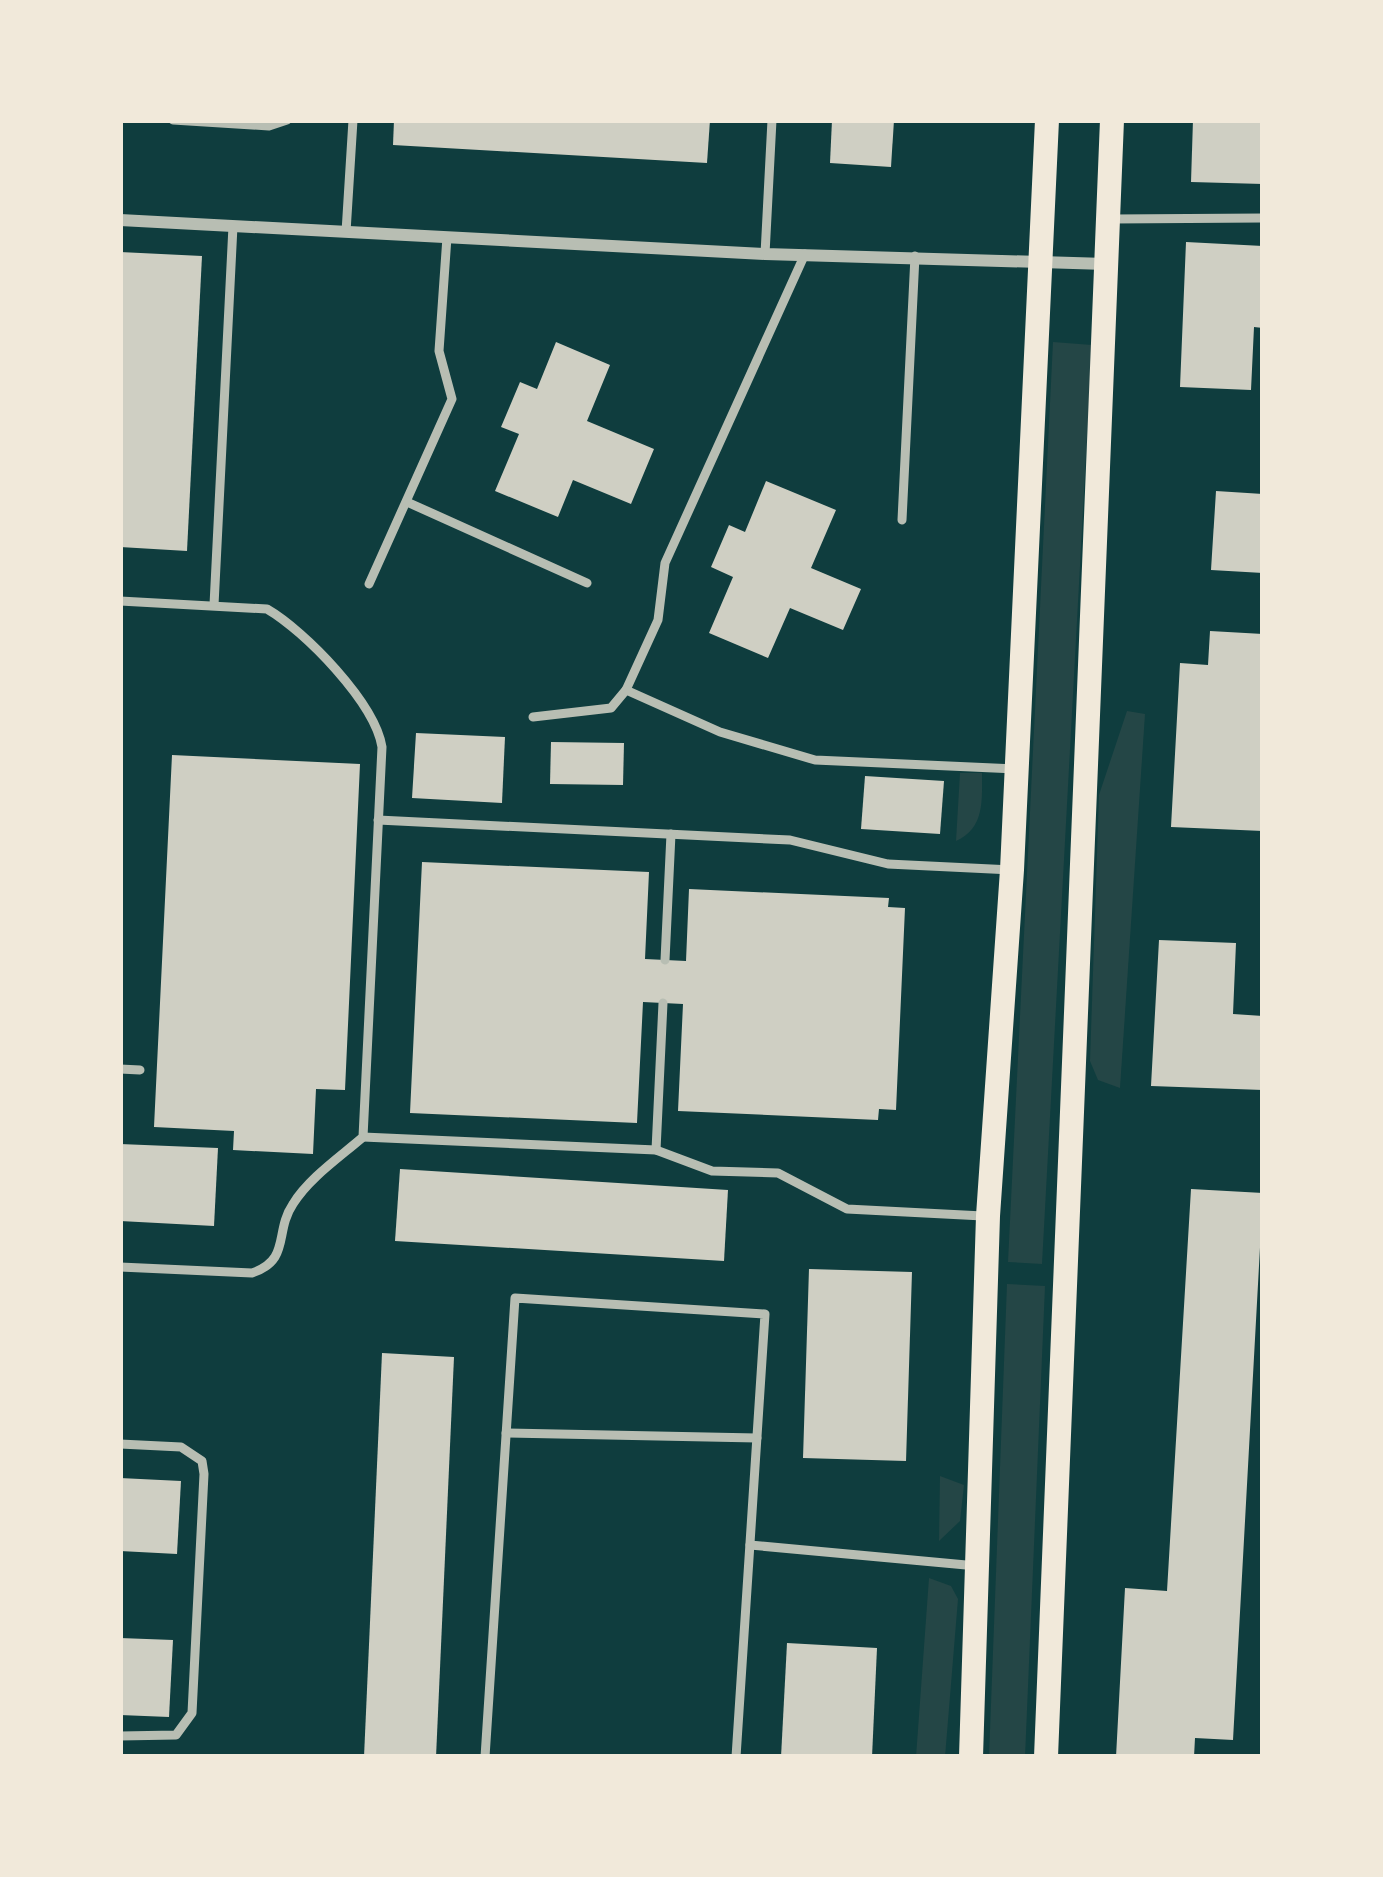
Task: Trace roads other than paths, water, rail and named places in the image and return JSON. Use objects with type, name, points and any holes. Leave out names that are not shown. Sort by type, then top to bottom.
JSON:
[{"type":"main road","points":[[971,1757],[981,1567],[988,1216],[1012,870],[1047,120]]},
{"type":"main road","points":[[1046,1757],[1112,120]]},
{"type":"street","points":[[120,220],[765,254],[1038,258],[1107,264]]},
{"type":"lane","points":[[173,120],[269,125],[287,120]]},
{"type":"lane","points":[[346,232],[353,120]]},
{"type":"lane","points":[[765,254],[772,120]]},
{"type":"lane","points":[[1108,219],[1263,218]]},
{"type":"lane","points":[[214,605],[233,226]]},
{"type":"lane","points":[[369,584],[452,400],[439,351],[447,237]]},
{"type":"lane","points":[[533,717],[601,711],[620,701],[658,620],[664,563],[805,254]]},
{"type":"lane","points":[[902,520],[915,256]]},
{"type":"lane","points":[[407,502],[587,583]]},
{"type":"lane","points":[[120,601],[267,609],[286,620],[367,708],[379,726],[382,747],[363,1137],[290,1207],[278,1258],[265,1269],[252,1274],[120,1267]]},
{"type":"lane","points":[[626,690],[720,732],[815,760],[1016,770]]},
{"type":"lane","points":[[378,820],[790,840],[888,864],[1012,870]]},
{"type":"lane","points":[[665,960],[671,834]]},
{"type":"lane","points":[[656,1150],[663,1003]]},
{"type":"lane","points":[[120,1069],[140,1070]]},
{"type":"lane","points":[[363,1137],[656,1150],[712,1171],[778,1173],[847,1209],[988,1216]]},
{"type":"lane","points":[[485,1757],[515,1298],[765,1314],[736,1757]]},
{"type":"lane","points":[[506,1433],[757,1438]]},
{"type":"lane","points":[[120,1444],[182,1447],[202,1461],[204,1474],[192,1713],[176,1735],[120,1736]]},
{"type":"lane","points":[[750,1545],[981,1567]]}]
